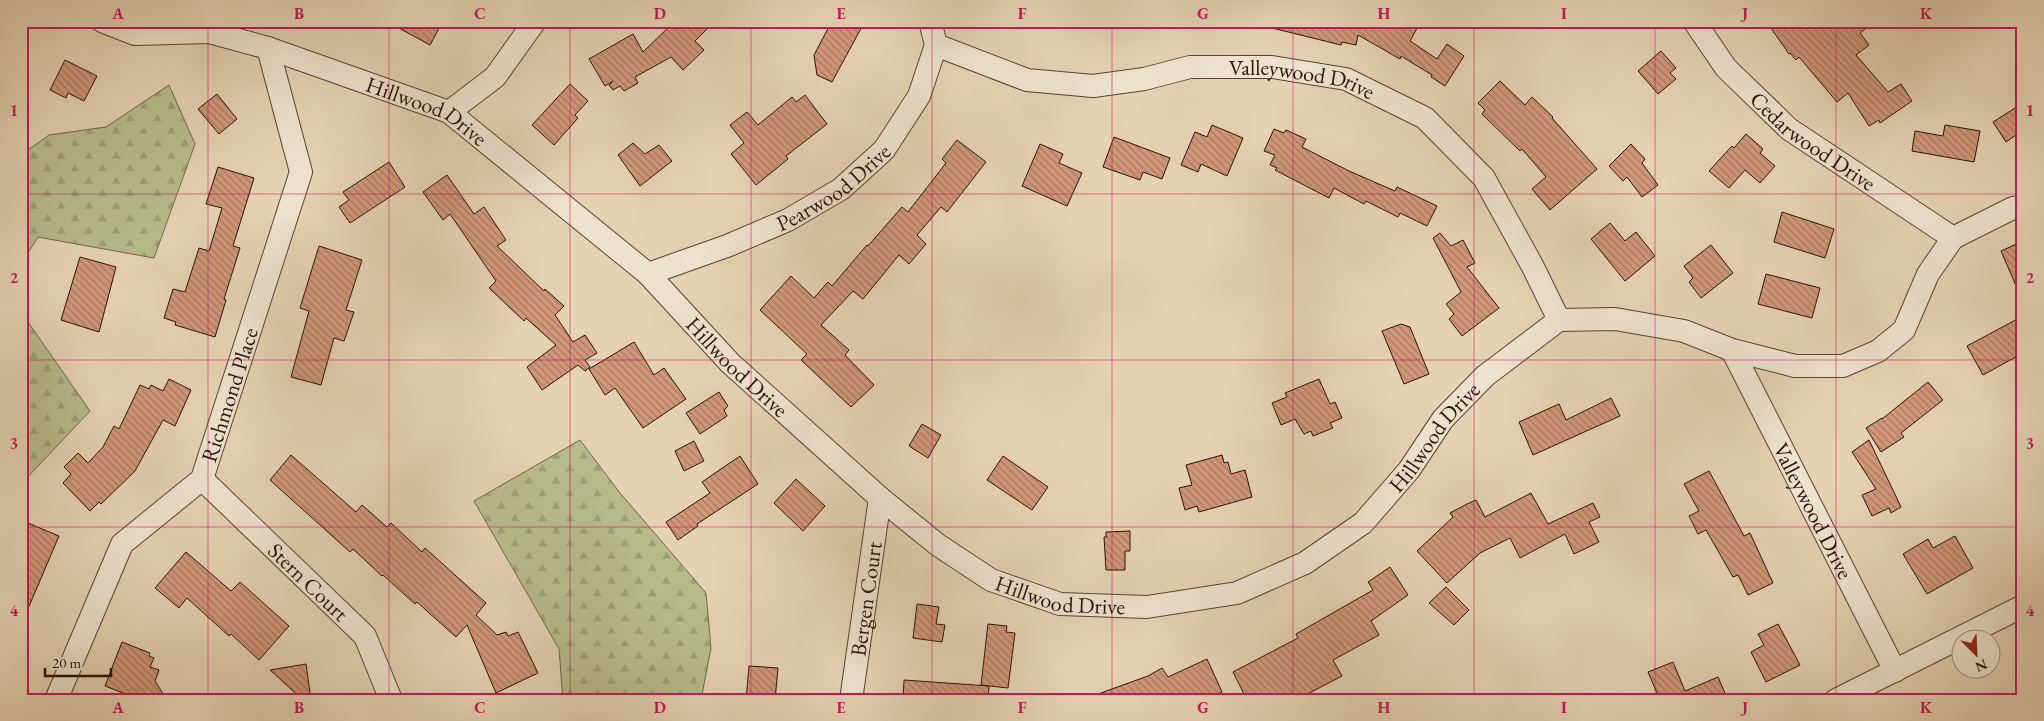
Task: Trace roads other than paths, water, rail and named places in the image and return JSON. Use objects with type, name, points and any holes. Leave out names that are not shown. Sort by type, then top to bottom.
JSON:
[{"type":"street","name":"Hillwood Drive","points":[[102,21],[135,34],[209,32],[268,48],[449,112],[648,274],[730,363],[880,498],[938,545],[991,580],[1060,604],[1147,607],[1236,593],[1305,563],[1363,523],[1410,470],[1443,419],[1485,376],[1559,320]]},
{"type":"street","points":[[449,112],[495,77],[534,21]]},
{"type":"street","points":[[930,21],[936,45]]},
{"type":"street","name":"Cedarwood Drive","points":[[1694,21],[1726,68],[1789,129],[1953,238]]},
{"type":"street","name":"Pearwood Drive","points":[[648,274],[727,246],[788,220],[841,189],[884,150],[919,96],[936,45]]},
{"type":"street","name":"Valleywood Drive","points":[[936,45],[1027,80],[1093,86],[1144,79],[1190,67],[1272,67],[1346,79],[1425,118],[1484,178],[1533,267],[1559,320]]},
{"type":"street","name":"Richmond Place","points":[[56,700],[122,544],[202,479],[301,172],[268,48]]},
{"type":"street","points":[[1559,320],[1615,319],[1684,331],[1732,350],[1795,366],[1843,366],[1878,351],[1904,330],[1928,274],[1953,238],[2012,208],[2023,207]]},
{"type":"street","name":"Valleywood Drive","points":[[1732,350],[1896,671]]},
{"type":"street","name":"Stern Court","points":[[202,479],[366,636],[391,700]]},
{"type":"street","name":"Bergen Court","points":[[851,700],[880,498]]},
{"type":"street","points":[[1836,700],[2020,615]]}]
